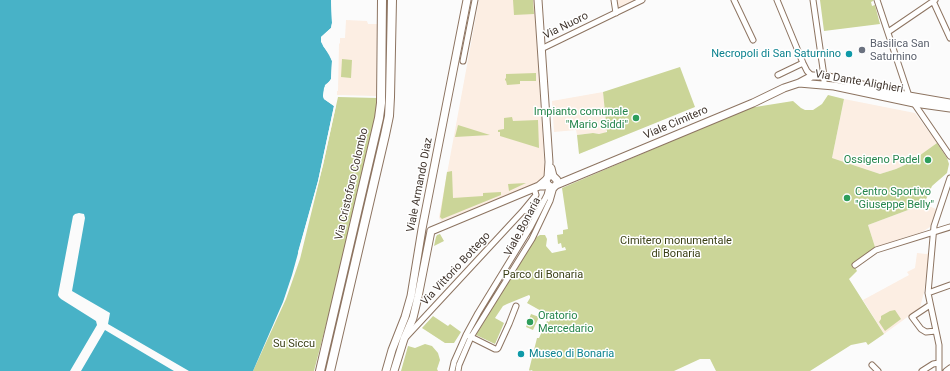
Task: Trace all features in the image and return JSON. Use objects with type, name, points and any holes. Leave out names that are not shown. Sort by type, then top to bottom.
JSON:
[{"type":"main road","name":"Via Cristoforo Colombo","points":[[320,371],[379,118],[381,103],[382,0]]},
{"type":"main road","name":"Via Cristoforo Colombo","points":[[330,371],[388,123],[392,0]]},
{"type":"main road","name":"Viale Armando Diaz","points":[[386,371],[411,296],[422,229],[467,0]]},
{"type":"main road","points":[[538,0],[549,162],[553,182]]},
{"type":"main road","name":"Via Dante Alighieri","points":[[799,82],[812,76],[824,76],[909,96],[950,103]]},
{"type":"main road","name":"Via Dante Alighieri","points":[[799,82],[824,84],[914,103],[950,108]]},
{"type":"main road","name":"Viale Cimitero","points":[[537,187],[753,103],[799,82]]},
{"type":"main road","points":[[422,229],[431,231],[537,187]]},
{"type":"main road","name":"Viale Armando Diaz","points":[[394,371],[404,339],[413,318],[431,231]]},
{"type":"street","points":[[463,61],[475,0]]},
{"type":"street","points":[[614,0],[616,13]]},
{"type":"street","name":"Via Nuoro","points":[[541,49],[642,0]]},
{"type":"street","points":[[734,0],[753,40]]},
{"type":"street","points":[[777,0],[803,63],[807,71],[812,76]]},
{"type":"street","points":[[813,0],[824,84]]},
{"type":"street","points":[[877,0],[909,96],[950,156]]},
{"type":"street","points":[[888,32],[934,1],[950,38]]},
{"type":"street","points":[[778,75],[803,63]]},
{"type":"street","points":[[939,371],[939,345],[928,293],[934,226],[950,178]]},
{"type":"street","name":"Viale Bonaria","points":[[452,371],[454,362],[478,313],[530,228],[553,182]]},
{"type":"street","name":"Viale Bonaria","points":[[458,371],[468,336],[532,239],[550,201],[553,182]]},
{"type":"street","name":"Via Vittorio Bottego","points":[[404,339],[522,212],[536,195],[537,187]]},
{"type":"street","points":[[522,212],[528,210],[532,211],[535,218]]},
{"type":"street","points":[[854,265],[876,250],[950,226]]},
{"type":"street","points":[[928,293],[950,285]]},
{"type":"street","points":[[930,305],[912,317],[921,329],[926,332],[936,331]]},
{"type":"street","points":[[468,336],[497,349],[516,306]]},
{"type":"street","points":[[922,371],[933,364],[939,363]]},
{"type":"street","points":[[872,365],[878,371]]},
{"type":"street","points":[[946,371],[950,368]]},
{"type":"shaded area","points":[[479,0],[534,0],[545,174],[541,182],[442,221],[439,217]]},
{"type":"shaded area","points":[[616,0],[635,0],[618,9]]},
{"type":"shaded area","points":[[346,20],[367,21],[368,24],[377,24],[376,96],[337,95],[339,44],[340,38],[345,38]]},
{"type":"shaded area","points":[[603,92],[607,130],[605,133],[577,135],[576,130],[554,132],[552,101]]},
{"type":"shaded area","points":[[844,99],[915,113],[937,143],[909,163],[880,174],[832,158]]},
{"type":"shaded area","points":[[924,204],[936,209],[930,227],[922,232],[875,247],[868,225]]},
{"type":"shaded area","points":[[917,253],[929,253],[924,292],[920,308],[884,334],[863,300],[909,275],[907,272],[915,268]]},
{"type":"green space","points":[[513,0],[533,0],[534,14],[514,15]]},
{"type":"green space","points":[[820,0],[873,0],[871,2],[872,6],[875,5],[880,24],[824,31]]},
{"type":"green space","points":[[342,59],[352,60],[351,78],[341,77]]},
{"type":"green space","name":"Impianto comunale \"Mario Siddi\"","points":[[680,67],[695,107],[579,154],[577,135],[607,132],[603,92]]},
{"type":"green space","points":[[536,73],[536,81],[520,81],[520,84],[507,85],[505,80],[506,74]]},
{"type":"green space","points":[[828,95],[844,99],[832,158],[880,174],[909,163],[937,143],[947,158],[949,164],[947,173],[932,186],[924,204],[868,225],[875,247],[853,264],[857,271],[849,279],[884,334],[868,345],[866,342],[851,345],[810,371],[716,371],[710,359],[700,359],[674,371],[530,371],[537,338],[539,338],[547,321],[549,322],[552,317],[527,303],[530,298],[529,295],[503,306],[495,318],[504,323],[495,344],[476,335],[535,238],[540,235],[545,235],[547,239],[546,246],[552,253],[566,250],[565,247],[562,248],[561,243],[558,244],[557,235],[563,234],[563,230],[568,229],[562,188],[749,108],[793,101],[805,110],[813,110],[822,104]]},
{"type":"green space","name":"Su Siccu","points":[[338,97],[377,98],[375,117],[333,298],[314,371],[253,371],[286,299],[300,259]]},
{"type":"green space","points":[[512,117],[513,121],[538,120],[539,148],[500,136],[500,132],[498,132],[498,130],[504,129],[504,118]]},
{"type":"green space","points":[[458,125],[490,135],[455,137]]},
{"type":"green space","points":[[452,171],[453,198],[483,196],[483,193],[501,192],[501,195],[442,219],[440,217],[447,172]]},
{"type":"green space","points":[[526,183],[509,191],[508,184]]},
{"type":"green space","points":[[440,234],[444,241],[434,246],[437,235]]},
{"type":"green space","points":[[895,310],[901,319],[885,331],[879,322],[881,316]]},
{"type":"green space","points":[[531,314],[539,317],[533,330],[526,327]]},
{"type":"green space","points":[[433,316],[448,326],[450,324],[461,332],[454,343],[445,343],[422,328]]},
{"type":"green space","points":[[425,344],[432,346],[438,353],[440,360],[437,369],[438,371],[401,371],[408,346],[415,348]]},
{"type":"water","points":[[0,0],[331,0],[331,28],[321,37],[323,46],[330,55],[332,61],[331,79],[325,85],[323,96],[324,99],[334,106],[318,181],[292,275],[283,302],[253,371],[189,371],[108,324],[110,313],[72,291],[85,218],[84,214],[79,213],[73,216],[58,295],[61,299],[96,321],[97,325],[70,371],[0,371]]},
{"type":"water","points":[[105,330],[152,358],[174,371],[81,371]]},
{"type":"pier","points":[[331,0],[333,0],[333,29],[323,38],[323,42],[334,60],[334,70],[332,82],[325,89],[325,96],[336,105],[323,165],[299,256],[298,252],[318,181],[334,106],[324,99],[323,96],[324,88],[331,79],[332,61],[321,42],[321,37],[331,28]]},
{"type":"place","name":"Basilica San Saturnino","points":[[862,50]]},
{"type":"place","name":"Necropoli di San Saturnino","points":[[849,54]]},
{"type":"place","name":"Impianto comunale \"Mario Siddi\"","points":[[636,118]]},
{"type":"place","name":"Ossigeno Padel","points":[[928,160]]},
{"type":"place","name":"Centro Sportivo \"Giuseppe Belly\"","points":[[847,198]]},
{"type":"place","name":"Oratorio Mercedario","points":[[530,322]]},
{"type":"place","name":"Museo di Bonaria","points":[[521,354]]},
{"type":"park label","name":"Cimitero monumentale di Bonaria","points":[[676,247]]},
{"type":"park label","name":"Parco di Bonaria","points":[[543,275]]}]
